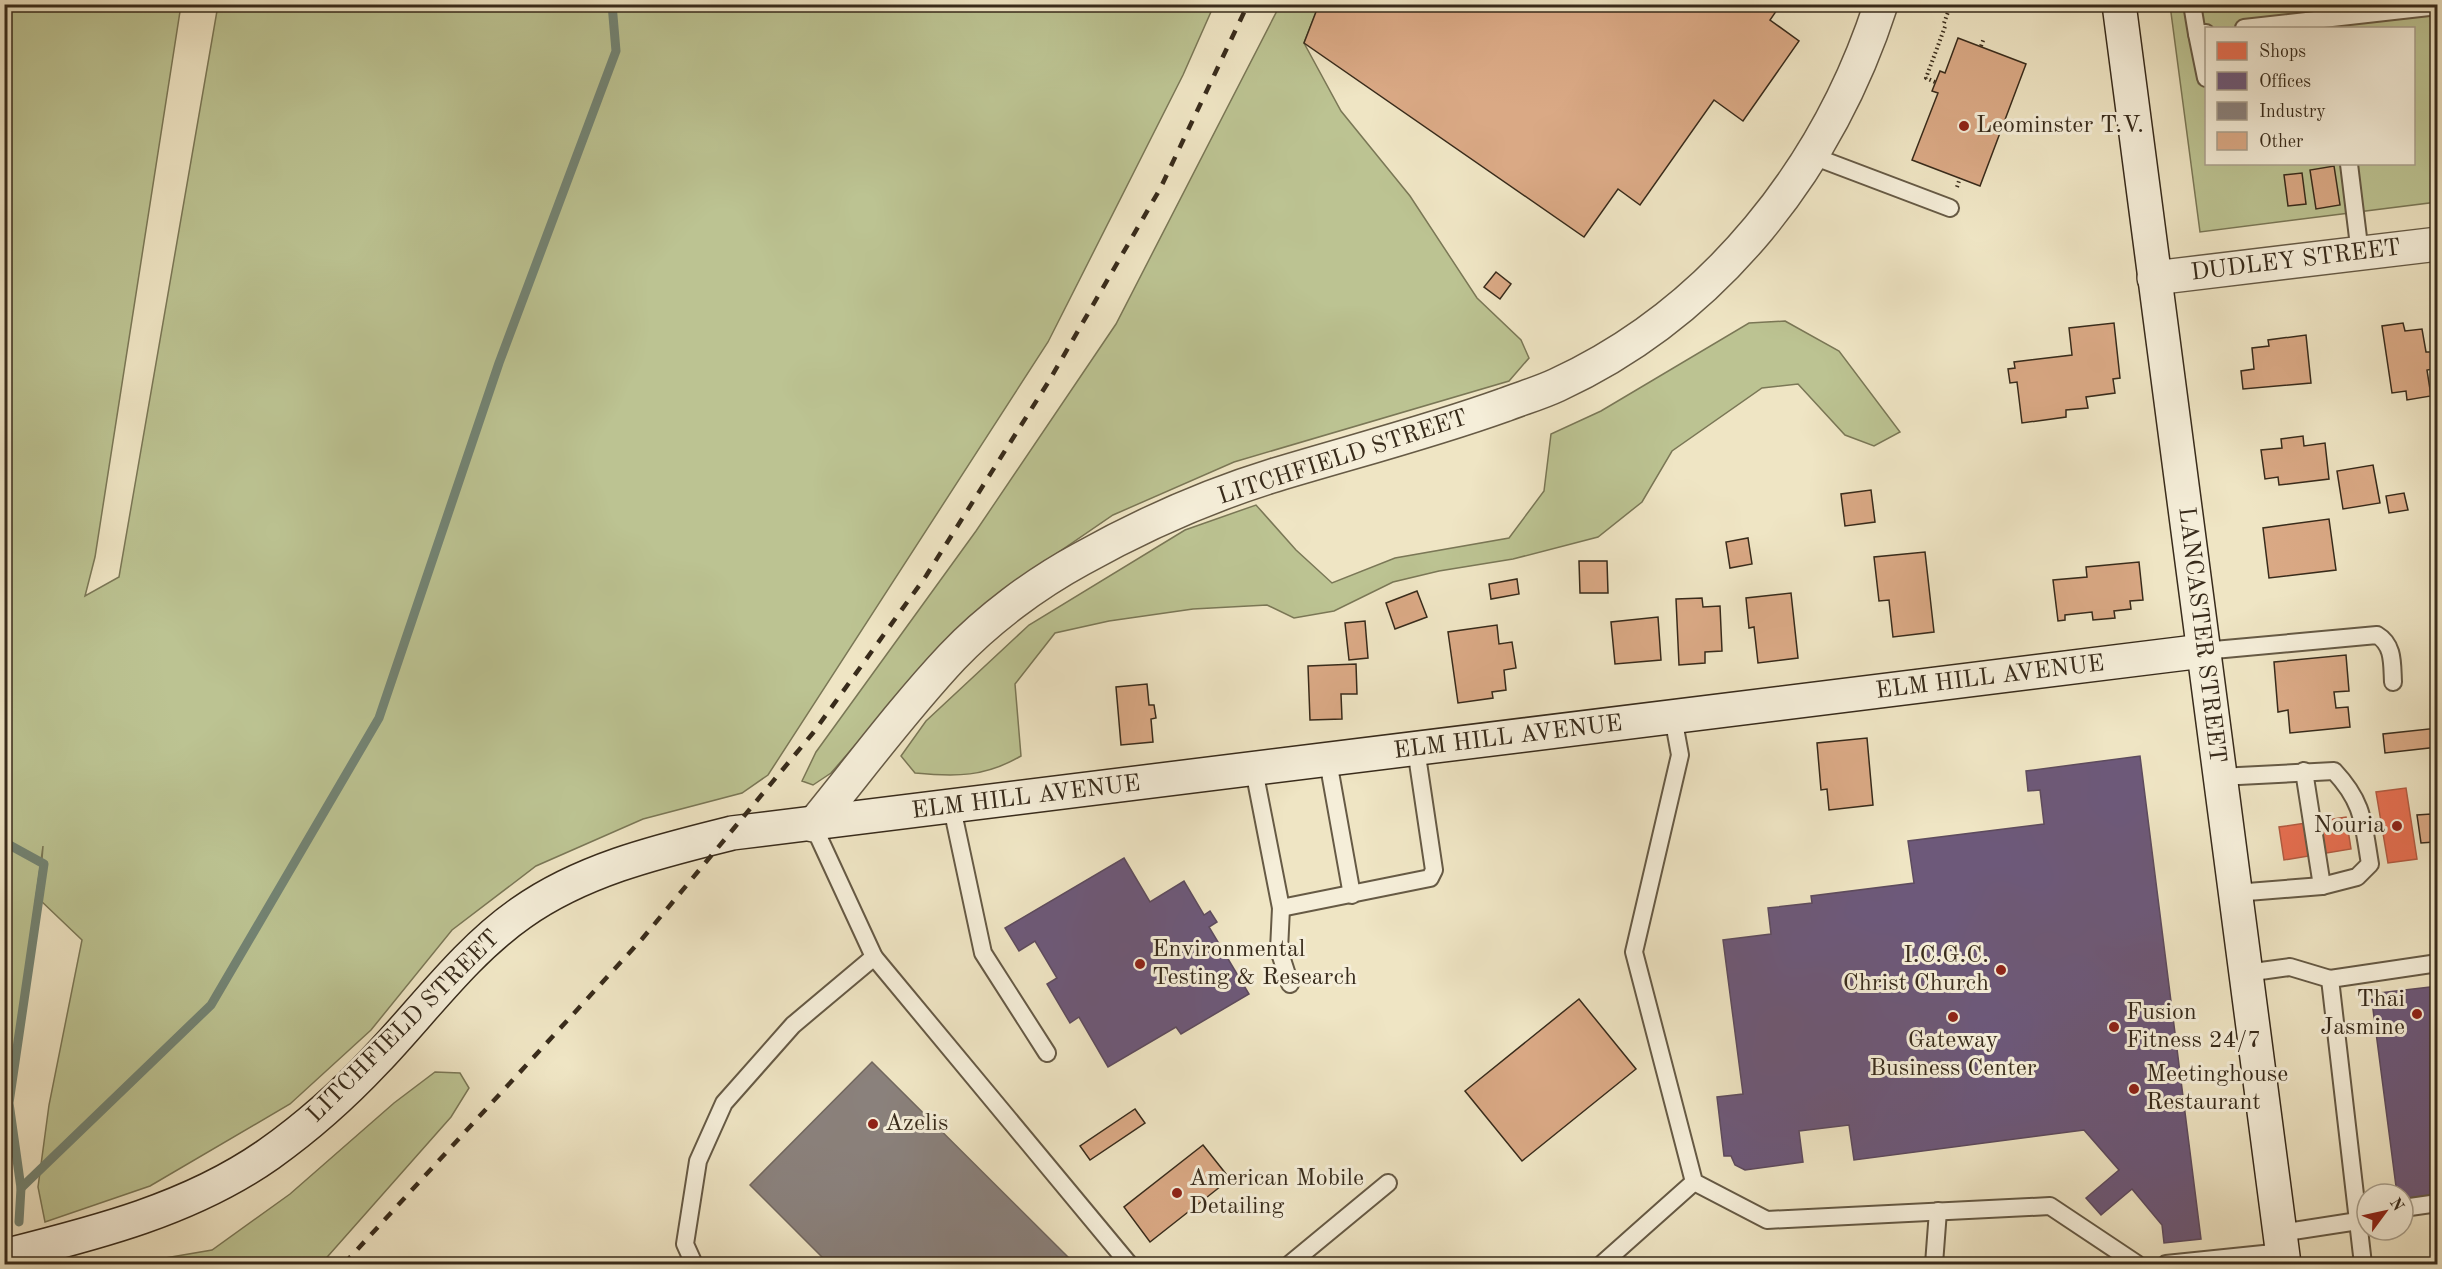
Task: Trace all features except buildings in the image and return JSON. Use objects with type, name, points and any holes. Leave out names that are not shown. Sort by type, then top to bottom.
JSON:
[{"type":"main road","name":"LANCASTER STREET","points":[[2119,4],[2282,1250]]},
{"type":"main road","name":"LITCHFIELD STREET","points":[[4,1256],[84,1236],[143,1217],[208,1190],[269,1154],[323,1110],[374,1062],[468,957],[522,912],[583,879],[649,854],[732,833],[813,825],[953,656],[1019,599],[1077,561],[1139,528],[1270,476],[1463,420],[1556,386],[1636,343],[1707,287],[1742,250],[1790,188],[1847,94],[1872,11]]},
{"type":"main road","name":"DUDLEY STREET","points":[[2154,279],[2438,244]]},
{"type":"main road","name":"ELM HILL AVENUE","points":[[813,825],[2203,651]]},
{"type":"lane","points":[[2192,4],[2202,34],[2205,67]]},
{"type":"lane","points":[[2253,27],[2438,6]]},
{"type":"lane","points":[[1810,155],[1950,208]]},
{"type":"lane","points":[[2349,165],[2360,254]]},
{"type":"lane","points":[[2203,651],[2377,635],[2385,640],[2391,652],[2393,682]]},
{"type":"lane","points":[[1673,717],[1680,755],[1635,952],[1694,1182],[1767,1220],[2050,1206],[2137,1264]]},
{"type":"lane","points":[[1281,908],[1430,878],[1434,870],[1416,750]]},
{"type":"lane","points":[[1328,760],[1352,895]]},
{"type":"lane","points":[[1254,770],[1281,908],[1280,950],[1290,984]]},
{"type":"lane","points":[[2304,771],[2322,886]]},
{"type":"lane","points":[[2219,777],[2334,771],[2348,786],[2360,805],[2370,864],[2357,877],[2322,886],[2235,893]]},
{"type":"lane","points":[[952,808],[983,953],[1047,1053]]},
{"type":"lane","points":[[813,825],[874,957],[1130,1264]]},
{"type":"lane","points":[[694,1264],[684,1244],[698,1161],[724,1102],[793,1025],[874,957]]},
{"type":"lane","points":[[2246,973],[2290,967],[2330,980],[2438,963]]},
{"type":"lane","points":[[2330,980],[2357,1182]]},
{"type":"lane","points":[[1602,1264],[1694,1182]]},
{"type":"lane","points":[[1290,1264],[1388,1183]]},
{"type":"lane","points":[[2415,1206],[2438,1203]]},
{"type":"lane","points":[[1934,1264],[1938,1211]]},
{"type":"lane","points":[[2166,1264],[2282,1250],[2355,1219]]},
{"type":"lane","points":[[2362,1242],[2363,1264]]},
{"type":"path","points":[[1935,82],[1926,78],[1951,4]]},
{"type":"path","points":[[1981,46],[1984,38]]},
{"type":"green space","points":[[5,4],[181,5],[95,557],[85,596],[119,577],[218,5],[1214,5],[1183,75],[1048,342],[768,775],[742,793],[643,819],[536,866],[452,930],[371,1030],[290,1104],[150,1186],[45,1222],[38,1187],[49,1105],[82,940],[39,899],[43,846],[5,1120]]},
{"type":"green space","points":[[1280,5],[1319,5],[1304,43],[1341,111],[1410,196],[1477,298],[1521,340],[1529,358],[1509,381],[1234,462],[1113,515],[1002,591],[922,668],[831,773],[813,785],[802,781],[816,752],[976,531],[1116,324]]},
{"type":"green space","points":[[2170,5],[2437,5],[2437,202],[2200,232]]},
{"type":"green space","points":[[1785,321],[1839,351],[1900,432],[1874,446],[1845,435],[1798,384],[1762,388],[1672,451],[1642,502],[1598,537],[1513,559],[1439,571],[1393,582],[1334,611],[1294,618],[1267,605],[1193,609],[1109,621],[1055,633],[1015,684],[1021,756],[982,772],[944,775],[915,773],[901,756],[926,721],[1029,625],[1185,530],[1256,505],[1296,550],[1332,583],[1395,558],[1509,538],[1544,491],[1551,434],[1601,411],[1749,323]]},
{"type":"green space","points":[[435,1072],[460,1073],[469,1088],[451,1117],[321,1264],[130,1264],[212,1250],[290,1194],[394,1103]]},
{"type":"waterway","points":[[21,1188],[211,1005],[379,718],[499,363],[616,51],[612,4]]},
{"type":"waterway","points":[[4,842],[44,864],[9,1103],[21,1188],[19,1222]]},
{"type":"railway","points":[[344,1264],[642,939],[813,733],[926,576],[1049,381],[1160,189],[1248,4]]},
{"type":"place","name":"Leominster T.V.","points":[[1964,126]]},
{"type":"place","name":"Nouria","points":[[2397,826]]},
{"type":"place","name":"Environmental Testing & Research","points":[[1140,964]]},
{"type":"place","name":"I.C.G.C. Christ Church","points":[[2001,970]]},
{"type":"place","name":"Thai Jasmine","points":[[2417,1014]]},
{"type":"place","name":"Gateway Business Center","points":[[1953,1017]]},
{"type":"place","name":"Fusion Fitness 24/7","points":[[2114,1027]]},
{"type":"place","name":"Meetinghouse Restaurant","points":[[2134,1089]]},
{"type":"place","name":"Azelis","points":[[873,1124]]},
{"type":"place","name":"American Mobile Detailing","points":[[1177,1193]]}]
